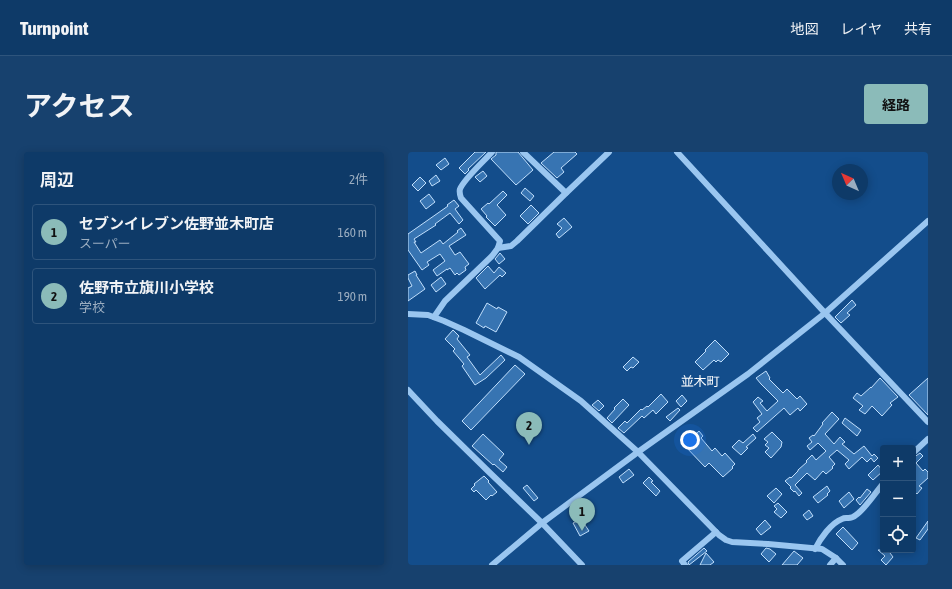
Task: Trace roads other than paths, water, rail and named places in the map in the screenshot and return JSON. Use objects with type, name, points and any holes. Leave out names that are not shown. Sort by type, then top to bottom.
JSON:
[{"type":"street","points":[[434,317],[445,302],[492,256],[498,248],[500,241],[459,194],[459,190],[465,181],[492,152]]},
{"type":"street","points":[[523,152],[566,193]]},
{"type":"street","points":[[498,248],[511,246],[517,241],[609,152]]},
{"type":"street","points":[[677,152],[825,313],[928,422]]},
{"type":"street","points":[[492,565],[542,523],[638,452],[748,374],[825,313],[928,221]]},
{"type":"street","points":[[408,314],[428,315],[434,317],[519,357],[581,401],[638,452],[716,532],[726,540],[732,542],[822,550],[836,558],[843,565]]},
{"type":"street","points":[[408,390],[447,432],[542,523],[582,565]]},
{"type":"street","points":[[916,450],[928,439]]},
{"type":"street","points":[[814,549],[819,540],[833,525],[842,518],[852,518],[858,514],[880,488]]},
{"type":"street","points":[[685,565],[682,561],[716,532]]},
{"type":"street","points":[[830,565],[836,558]]},
{"type":"place","name":"佐野市立旗川小学校","points":[[529,445]]},
{"type":"place","name":"セブンイレブン佐野並木町店","points":[[582,531]]},
{"type":"district","name":"並木町","points":[[700,381]]}]
